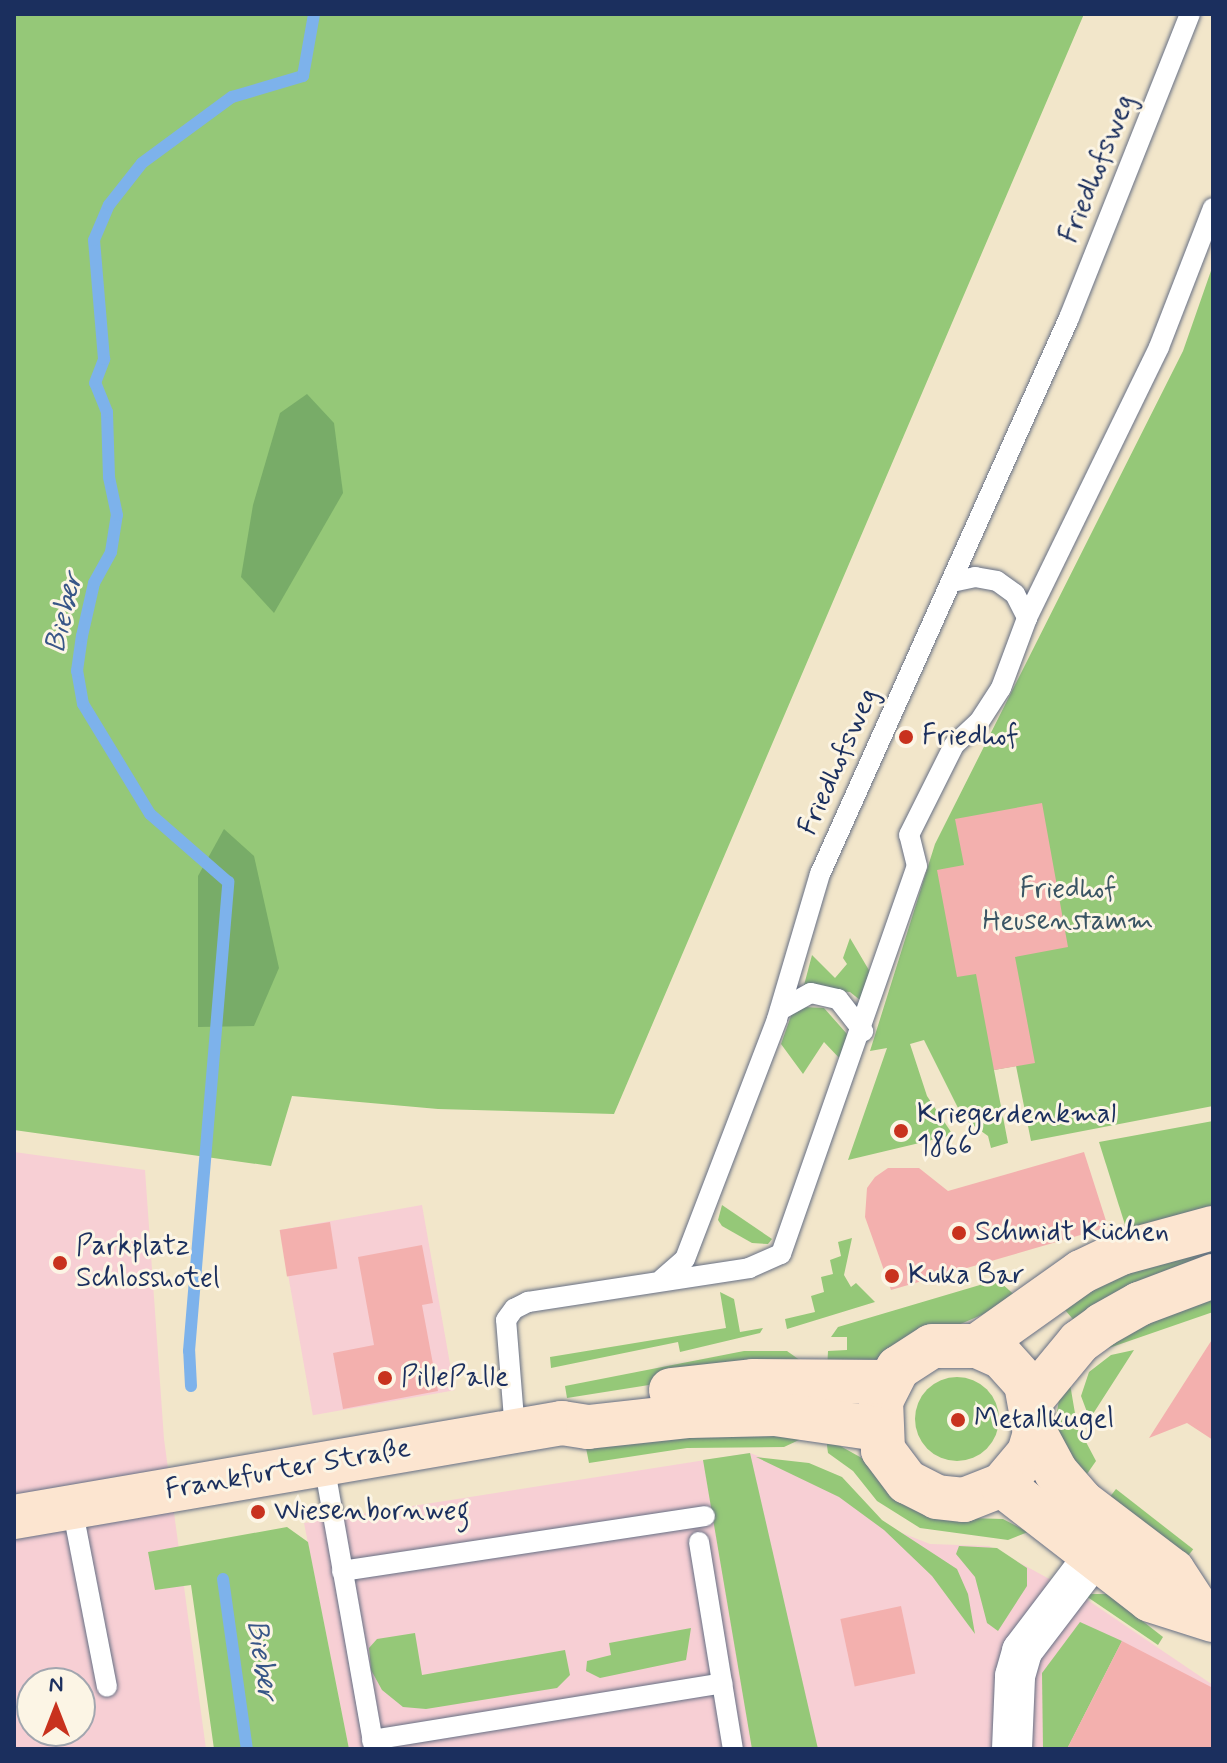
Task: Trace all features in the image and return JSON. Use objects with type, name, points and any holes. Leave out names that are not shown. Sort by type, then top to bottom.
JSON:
[{"type":"street","points":[[977,1346],[1081,1272],[1121,1253],[1213,1228]]},
{"type":"street","points":[[1207,1617],[1173,1571],[1082,1502],[1056,1472],[1034,1416],[1017,1371],[977,1346],[932,1346],[914,1356],[888,1382],[878,1429],[892,1467],[919,1490],[964,1500],[1002,1485],[1029,1453],[1034,1416],[1079,1342],[1139,1304],[1213,1276]]},
{"type":"street","name":"Frankfurter Straße","points":[[562,1423],[583,1405],[708,1386],[888,1382]]},
{"type":"street","name":"Frankfurter Straße","points":[[14,1517],[562,1423],[588,1427],[689,1416],[775,1414],[878,1429]]},
{"type":"street","points":[[1002,1485],[1092,1559],[1150,1600],[1207,1617]]},
{"type":"street","points":[[1012,1749],[1015,1676],[1022,1651],[1092,1559]]},
{"type":"lane","name":"Friedhofsweg","points":[[660,1280],[685,1259],[780,1010],[820,874],[1069,318],[1190,14]]},
{"type":"lane","points":[[515,1431],[506,1320],[514,1309],[528,1302],[749,1268],[781,1254],[863,1031],[917,866],[909,835],[954,745],[991,708],[1027,618],[1159,347],[1213,208]]},
{"type":"lane","points":[[952,582],[975,577],[997,581],[1015,594],[1027,618]]},
{"type":"lane","points":[[780,1010],[799,995],[838,999],[863,1031]]},
{"type":"lane","points":[[324,1464],[373,1745],[722,1683]]},
{"type":"lane","points":[[72,1507],[107,1687]]},
{"type":"lane","points":[[342,1571],[705,1516]]},
{"type":"lane","points":[[699,1542],[733,1749]]},
{"type":"shaded area","points":[[14,1152],[145,1170],[164,1439],[206,1749],[14,1749]]},
{"type":"shaded area","points":[[422,1205],[455,1390],[313,1415],[280,1230]]},
{"type":"shaded area","points":[[750,1453],[839,1486],[892,1529],[930,1544],[989,1546],[1086,1599],[1213,1685],[1213,1749],[349,1749],[304,1523]]},
{"type":"green space","points":[[14,14],[1084,14],[614,1114],[438,1109],[292,1096],[271,1166],[14,1130]]},
{"type":"green space","name":"Friedhof Heusenstamm","points":[[1213,265],[1213,1106],[1031,1141],[1016,1066],[994,1070],[1008,1143],[991,1148],[988,1136],[963,1118],[924,1040],[910,1044],[927,1096],[953,1135],[848,1160],[887,1048],[870,1051],[935,844],[1183,351]]},
{"type":"green space","points":[[307,394],[334,423],[343,493],[274,613],[241,577],[253,505],[280,413]]},
{"type":"green space","points":[[224,829],[254,856],[279,968],[254,1026],[198,1027],[198,876]]},
{"type":"green space","points":[[850,938],[873,977],[865,1004],[850,992],[803,989],[812,955],[835,978],[847,964],[843,958]]},
{"type":"green space","points":[[804,1007],[824,1008],[847,1034],[843,1062],[824,1042],[803,1074],[781,1044],[792,1013]]},
{"type":"green space","points":[[1213,1121],[1213,1213],[1161,1227],[1126,1228],[1099,1142]]},
{"type":"green space","points":[[722,1205],[772,1239],[768,1244],[752,1243],[722,1226],[718,1220]]},
{"type":"green space","points":[[852,1238],[844,1275],[851,1287],[856,1283],[875,1302],[787,1329],[785,1319],[815,1312],[811,1296],[824,1292],[821,1277],[833,1274],[830,1260],[841,1256],[838,1242]]},
{"type":"green space","points":[[1213,1244],[1213,1269],[1078,1325],[1059,1303],[1094,1279]]},
{"type":"green space","points":[[990,1282],[1001,1283],[1019,1299],[869,1363],[827,1371],[828,1351],[847,1350],[847,1337],[831,1337],[838,1327]]},
{"type":"green space","points":[[720,1292],[734,1299],[740,1332],[763,1328],[760,1333],[680,1352],[678,1342],[551,1368],[550,1357],[726,1328]]},
{"type":"green space","points":[[1213,1297],[1213,1312],[1106,1349],[1119,1331]]},
{"type":"green space","points":[[1134,1350],[1090,1420],[1081,1396],[1089,1372],[1111,1355]]},
{"type":"green space","points":[[744,1351],[787,1351],[801,1361],[567,1398],[565,1386]]},
{"type":"green space","points":[[957,1377],[973,1380],[987,1389],[996,1403],[999,1419],[996,1435],[987,1449],[973,1458],[957,1461],[941,1458],[927,1449],[918,1435],[915,1419],[918,1403],[927,1389],[941,1380]]},
{"type":"green space","points":[[1070,1384],[1077,1425],[1096,1461],[1080,1484],[1055,1423],[1059,1400]]},
{"type":"green space","points":[[800,1433],[799,1440],[784,1447],[687,1448],[589,1463],[586,1448],[629,1440]]},
{"type":"green space","points":[[826,1438],[969,1518],[1003,1519],[1028,1532],[1008,1540],[920,1528],[877,1501],[853,1471],[828,1453]]},
{"type":"green space","points":[[750,1453],[818,1749],[752,1749],[703,1460]]},
{"type":"green space","points":[[756,1457],[809,1463],[842,1477],[882,1520],[957,1569],[968,1594],[975,1634],[932,1576],[884,1530],[839,1497]]},
{"type":"green space","points":[[1116,1489],[1193,1549],[1182,1564],[1104,1504]]},
{"type":"green space","points":[[287,1527],[308,1542],[349,1749],[214,1749],[191,1585],[155,1590],[148,1552]]},
{"type":"green space","points":[[959,1546],[997,1548],[1027,1568],[1027,1586],[998,1631],[987,1623],[975,1577],[956,1554]]},
{"type":"green space","points":[[1083,1594],[1108,1594],[1163,1637],[1158,1645]]},
{"type":"green space","points":[[1080,1622],[1122,1641],[1067,1749],[1043,1749],[1042,1673]]},
{"type":"green space","points":[[691,1628],[686,1660],[600,1678],[586,1671],[587,1661],[611,1655],[609,1643]]},
{"type":"green space","points":[[415,1633],[422,1675],[565,1650],[570,1675],[557,1688],[426,1709],[403,1707],[382,1690],[371,1670],[369,1648],[377,1639]]},
{"type":"building","points":[[1042,803],[1068,947],[1015,957],[1035,1063],[994,1070],[976,974],[957,977],[937,870],[964,865],[955,819]]},
{"type":"building","points":[[1084,1152],[1108,1227],[891,1290],[865,1217],[867,1188],[875,1177],[888,1168],[919,1168],[948,1191]]},
{"type":"building","points":[[330,1222],[337,1268],[287,1276],[280,1230]]},
{"type":"building","points":[[422,1245],[433,1303],[422,1305],[438,1391],[343,1409],[333,1353],[374,1345],[358,1257]]},
{"type":"building","points":[[1213,1338],[1213,1440],[1187,1423],[1149,1438]]},
{"type":"building","points":[[901,1606],[915,1673],[855,1686],[840,1619]]},
{"type":"building","points":[[1122,1641],[1213,1688],[1213,1749],[1067,1749]]},
{"type":"waterway","name":"Bieber","points":[[191,1386],[189,1351],[228,882],[150,814],[83,704],[77,671],[82,636],[94,583],[111,552],[117,515],[109,477],[107,412],[95,383],[104,359],[94,240],[109,205],[142,163],[232,97],[303,76],[314,14]]},
{"type":"waterway","name":"Bieber","points":[[223,1579],[247,1749]]},
{"type":"place","name":"Friedhof","points":[[906,737]]},
{"type":"place","name":"Kriegerdenkmal 1866","points":[[901,1131]]},
{"type":"place","name":"Schmidt Küchen","points":[[959,1233]]},
{"type":"place","name":"Parkplatz Schlosshotel","points":[[60,1263]]},
{"type":"place","name":"Kuka Bar","points":[[892,1276]]},
{"type":"place","name":"PillePalle","points":[[385,1378]]},
{"type":"place","name":"Metallkugel","points":[[958,1420]]},
{"type":"place","name":"Wiesenbornweg","points":[[258,1512]]}]
